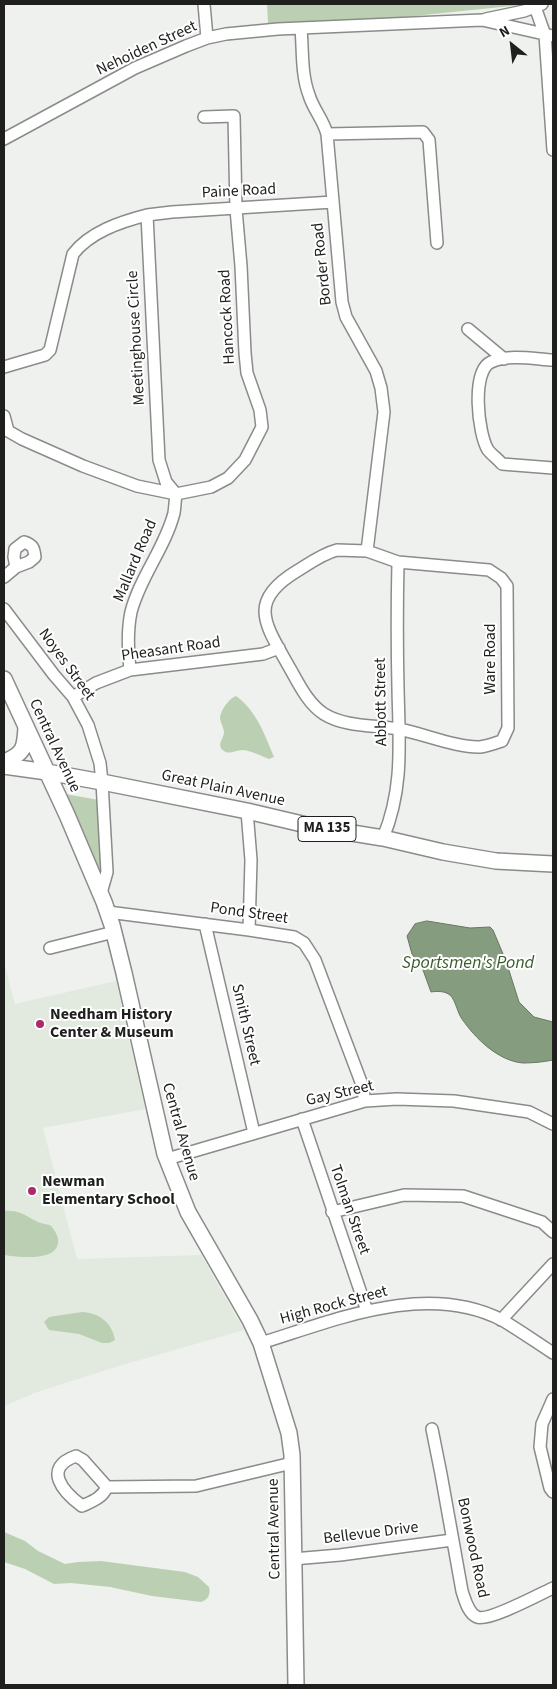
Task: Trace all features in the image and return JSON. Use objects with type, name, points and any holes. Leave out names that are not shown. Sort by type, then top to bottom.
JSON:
[{"type":"main road","name":"Central Avenue","points":[[4,679],[108,912],[160,1135],[182,1200],[261,1343],[289,1433],[292,1463],[296,1685]]},
{"type":"main road","points":[[4,764],[16,757],[23,749],[26,726]]},
{"type":"main road","name":"Great Plain Avenue","points":[[4,764],[102,782],[315,827],[383,838],[443,852],[482,859],[553,864]]},
{"type":"street","points":[[204,4],[207,38]]},
{"type":"street","points":[[482,20],[538,5],[549,35],[553,150]]},
{"type":"street","name":"Nehoiden Street","points":[[4,139],[135,68],[207,38],[244,32],[482,20],[549,35]]},
{"type":"street","name":"Border Road","points":[[301,29],[308,93],[313,106],[322,119],[327,134],[342,302],[346,317],[376,371],[381,388],[384,412],[367,551]]},
{"type":"street","name":"Hancock Road","points":[[176,494],[212,487],[228,478],[246,460],[262,426],[260,410],[247,373],[236,209],[234,116],[204,117]]},
{"type":"street","points":[[327,134],[423,132],[429,140],[438,243]]},
{"type":"street","name":"Paine Road","points":[[146,215],[332,202]]},
{"type":"street","points":[[4,367],[46,355],[50,350],[73,254],[81,243],[112,226],[146,215]]},
{"type":"street","name":"Meetinghouse Circle","points":[[146,215],[159,460],[166,482],[176,494]]},
{"type":"street","points":[[468,329],[504,359]]},
{"type":"street","points":[[553,360],[504,359],[491,362],[484,367],[478,386],[481,428],[488,450],[502,464],[553,468]]},
{"type":"street","points":[[4,416],[8,431],[22,439],[83,466],[137,486],[176,494]]},
{"type":"street","name":"Mallard Road","points":[[130,670],[128,638],[132,611],[138,594],[166,536],[174,512],[176,494]]},
{"type":"street","name":"Ware Road","points":[[344,550],[367,551],[398,562],[488,570],[501,578],[507,586],[508,728],[502,741],[480,747],[468,746],[399,729],[338,720],[323,713],[304,694],[279,648],[265,617],[264,605],[268,595],[287,577],[327,553],[344,550]]},
{"type":"street","name":"Abbott Street","points":[[383,838],[391,818],[397,790],[400,758],[396,611],[398,562]]},
{"type":"street","points":[[4,577],[16,567]]},
{"type":"street","name":"Noyes Street","points":[[4,609],[73,697],[88,725],[100,763],[102,782],[107,874],[101,893]]},
{"type":"street","name":"Pheasant Road","points":[[73,697],[96,683],[130,670],[263,654],[279,648]]},
{"type":"street","points":[[247,812],[251,860],[249,930]]},
{"type":"street","name":"Pond Street","points":[[108,912],[249,930],[294,938],[304,943],[315,960],[361,1082],[365,1102]]},
{"type":"street","name":"Smith Street","points":[[206,924],[254,1133]]},
{"type":"street","points":[[50,948],[114,932]]},
{"type":"street","name":"Gay Street","points":[[167,1159],[365,1102],[397,1099],[454,1101],[529,1112],[553,1124]]},
{"type":"street","name":"Tolman Street","points":[[302,1119],[366,1312]]},
{"type":"street","points":[[332,1212],[404,1196],[463,1196],[542,1222],[553,1232]]},
{"type":"street","points":[[501,1320],[553,1264]]},
{"type":"street","name":"High Rock Street","points":[[261,1343],[366,1312],[402,1304],[429,1303],[453,1305],[482,1312],[501,1320],[553,1353]]},
{"type":"street","points":[[553,1399],[542,1424],[540,1447],[550,1488],[553,1492]]},
{"type":"street","name":"Bonwood Road","points":[[432,1429],[462,1591],[468,1609],[480,1618],[499,1614],[553,1588]]},
{"type":"street","points":[[76,1456],[83,1460],[107,1488],[97,1499],[82,1506],[70,1496],[58,1478],[59,1467],[66,1460],[76,1456]]},
{"type":"street","points":[[107,1488],[196,1486],[292,1463]]},
{"type":"street","name":"Bellevue Drive","points":[[293,1559],[340,1555],[452,1540]]},
{"type":"shaded area","points":[[267,4],[521,5],[404,17],[268,23]]},
{"type":"shaded area","points":[[236,696],[249,708],[254,716],[274,757],[269,759],[253,752],[240,750],[228,753],[220,747],[224,733],[220,717],[228,702]]},
{"type":"shaded area","points":[[65,794],[99,800],[102,876]]},
{"type":"shaded area","name":"Newman Elementary School","points":[[4,962],[15,1004],[116,981],[145,1109],[43,1128],[77,1259],[201,1255],[244,1330],[119,1366],[37,1392],[4,1406]]},
{"type":"shaded area","points":[[4,1211],[18,1212],[37,1222],[50,1225],[58,1238],[56,1249],[51,1253],[35,1257],[4,1255]]},
{"type":"shaded area","points":[[82,1312],[94,1314],[108,1323],[115,1340],[109,1343],[102,1343],[79,1334],[49,1330],[44,1322],[49,1317]]},
{"type":"shaded area","points":[[4,1532],[25,1541],[38,1551],[65,1564],[101,1561],[185,1572],[198,1577],[209,1587],[209,1594],[201,1602],[152,1596],[110,1587],[71,1583],[54,1584],[25,1569],[4,1562]]},
{"type":"water","name":"Sportsmen's Pond","points":[[427,921],[470,928],[490,927],[493,930],[506,961],[519,1002],[534,1017],[553,1022],[553,1060],[523,1063],[505,1058],[496,1053],[480,1041],[467,1026],[450,995],[441,992],[431,992],[423,970],[412,954],[407,936],[415,924]]},
{"type":"place","name":"Needham History Center & Museum","points":[[40,1024]]},
{"type":"place","name":"Newman Elementary School","points":[[32,1191]]}]
